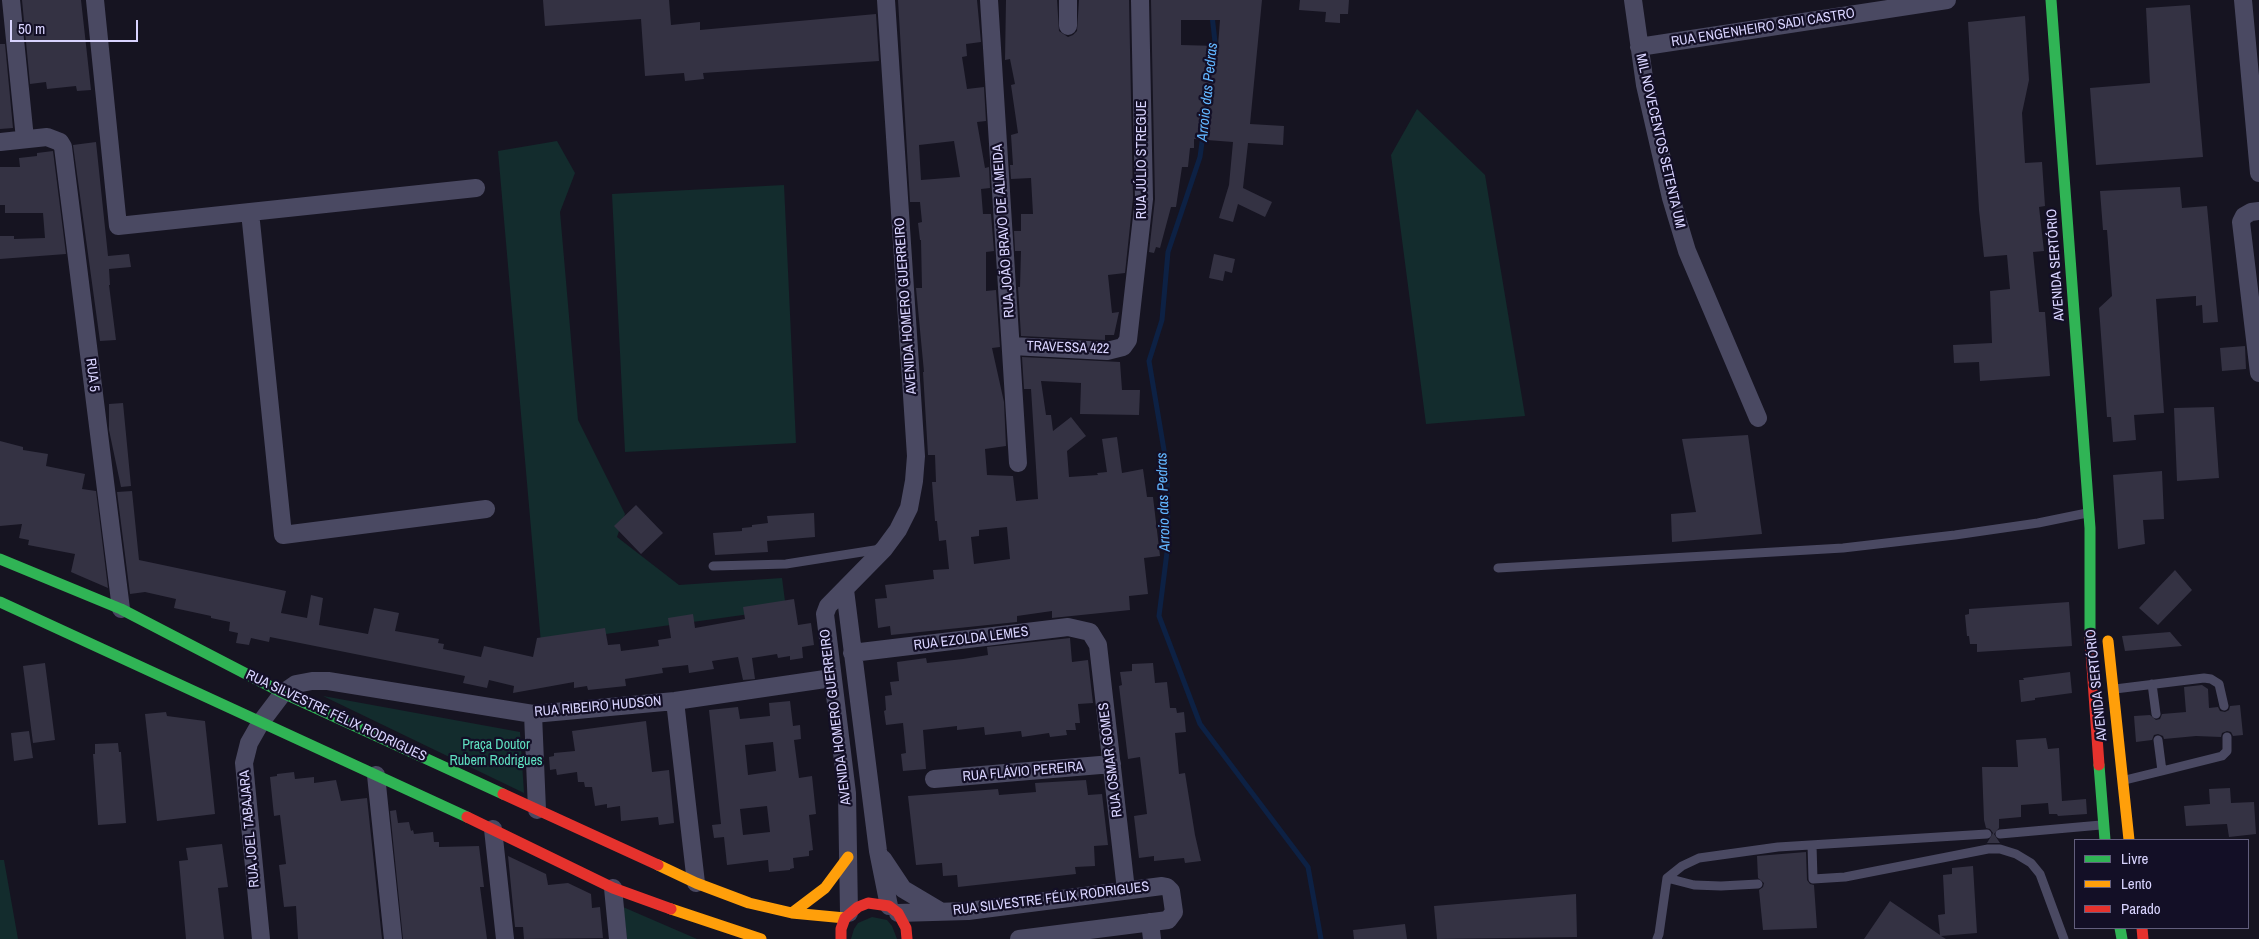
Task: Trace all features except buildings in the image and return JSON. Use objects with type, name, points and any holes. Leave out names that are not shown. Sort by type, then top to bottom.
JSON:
[{"type":"street","points":[[0,142],[25,139],[7,29],[11,0]]},
{"type":"street","points":[[95,0],[118,226],[476,188]]},
{"type":"street","name":"AVENIDA HOMERO GUERREIRO","points":[[847,915],[847,793],[825,614],[828,606],[884,549],[898,530],[909,508],[916,456],[886,0]]},
{"type":"street","name":"RUA JOÃO BRAVO DE ALMEIDA","points":[[989,0],[1018,463]]},
{"type":"street","points":[[1068,0],[1068,26]]},
{"type":"street","name":"RUA JÚLIO STREGUE","points":[[1123,347],[1128,340],[1130,330],[1144,199],[1140,0]]},
{"type":"street","name":"MIL NOVECENTOS SETENTA UM","points":[[1633,0],[1645,85],[1671,198],[1687,251],[1758,418]]},
{"type":"street","name":"RUA ENGENHEIRO SADI CASTRO","points":[[1639,47],[1947,0]]},
{"type":"street","name":"AVENIDA SERTÓRIO","points":[[2051,0],[2089,512],[2090,643],[2105,839]]},
{"type":"street","points":[[2243,0],[2259,173]]},
{"type":"street","name":"RUA 5","points":[[25,139],[47,137],[60,142],[63,147],[121,609]]},
{"type":"street","points":[[2259,211],[2251,212],[2244,216],[2241,222],[2259,374]]},
{"type":"street","points":[[250,212],[283,535],[486,510]]},
{"type":"street","name":"TRAVESSA 422","points":[[1012,346],[1107,351],[1123,347]]},
{"type":"street","name":"AVENIDA SERTÓRIO","points":[[2090,528],[2102,585]]},
{"type":"street","name":"RUA SILVESTRE FÉLIX RODRIGUES","points":[[0,559],[121,609],[283,694],[696,883],[749,903],[792,913],[847,915]]},
{"type":"street","name":"AVENIDA HOMERO GUERREIRO","points":[[845,590],[878,851],[894,910]]},
{"type":"street","points":[[0,602],[493,829],[613,888],[739,933],[762,939]]},
{"type":"street","name":"RUA EZOLDA LEMES","points":[[852,653],[1068,627],[1081,628],[1090,632]]},
{"type":"street","name":"RUA OSMAR GOMES","points":[[1090,632],[1098,645],[1126,890]]},
{"type":"street","name":"AVENIDA SERTÓRIO","points":[[2107,632],[2129,839]]},
{"type":"street","name":"RUA RIBEIRO HUDSON","points":[[261,722],[283,694],[296,684],[312,681],[328,681],[533,714],[675,701],[832,678]]},
{"type":"street","points":[[675,701],[696,883]]},
{"type":"street","points":[[533,714],[537,810]]},
{"type":"street","name":"RUA JOEL TABAJARA","points":[[261,722],[249,743],[244,763],[261,939]]},
{"type":"street","name":"RUA FLÁVIO PEREIRA","points":[[934,780],[1112,764]]},
{"type":"street","points":[[376,775],[393,939]]},
{"type":"street","points":[[493,829],[505,939]]},
{"type":"street","points":[[878,851],[904,889],[940,911]]},
{"type":"street","points":[[792,913],[824,888],[848,856]]},
{"type":"street","name":"RUA SILVESTRE FÉLIX RODRIGUES","points":[[894,910],[968,911],[1162,886],[1167,887],[1171,891],[1173,915],[1151,931],[1019,939]]},
{"type":"street","points":[[613,888],[618,939]]},
{"type":"street","points":[[841,939],[841,929],[847,915],[868,903],[879,903],[894,910],[906,928],[907,939]]},
{"type":"street","points":[[739,933],[751,939]]},
{"type":"lane","points":[[1498,568],[1843,548],[1964,534],[2038,523],[2089,512]]},
{"type":"lane","points":[[713,566],[786,564],[884,549]]},
{"type":"lane","points":[[2113,689],[2211,679],[2219,684],[2224,706]]},
{"type":"lane","points":[[2152,684],[2156,714]]},
{"type":"lane","points":[[2122,780],[2222,756],[2227,751],[2226,737]]},
{"type":"lane","points":[[2158,740],[2162,771]]},
{"type":"lane","points":[[2000,834],[2126,823]]},
{"type":"lane","points":[[1657,939],[1667,878],[1682,866],[1699,858],[1778,847],[1987,834]]},
{"type":"lane","points":[[1812,845],[1813,879],[1845,877],[1988,850],[2000,849],[2016,854],[2031,863],[2040,874],[2064,939]]},
{"type":"lane","points":[[1667,878],[1694,885],[1758,884]]},
{"type":"green space","points":[[1417,109],[1485,175],[1525,416],[1426,424],[1391,155]]},
{"type":"green space","points":[[557,141],[575,173],[560,212],[578,420],[625,514],[617,537],[679,585],[782,578],[786,609],[541,643],[498,151]]},
{"type":"green space","points":[[784,185],[796,443],[625,452],[612,194]]},
{"type":"green space","name":"Praça Doutor Rubem Rodrigues","points":[[323,696],[520,732],[524,793]]},
{"type":"green space","points":[[0,860],[4,860],[18,939],[0,939]]},
{"type":"green space","points":[[623,907],[697,939],[627,939]]},
{"type":"green space","points":[[872,917],[887,920],[892,926],[897,939],[851,939],[858,923]]},
{"type":"waterway","name":"Arroio das Pedras","points":[[1212,15],[1215,42],[1213,52]]},
{"type":"waterway","name":"Arroio das Pedras","points":[[1203,135],[1200,157],[1168,252],[1162,320],[1149,361],[1167,468],[1168,544],[1159,616],[1200,724],[1308,867],[1321,939]]},
{"type":"traffic: fast","points":[[2051,0],[2090,528],[2090,638]]},
{"type":"traffic: fast","points":[[0,559],[121,609],[283,693],[503,794]]},
{"type":"traffic: fast","points":[[0,602],[467,817]]},
{"type":"traffic: fast","points":[[2099,765],[2105,839]]},
{"type":"traffic: fast","points":[[2120,929],[2122,939]]},
{"type":"traffic: slow","points":[[2108,641],[2129,839]]},
{"type":"traffic: slow","points":[[792,913],[825,888],[848,857]]},
{"type":"traffic: slow","points":[[658,865],[696,883],[749,903],[792,913],[845,918]]},
{"type":"traffic: slow","points":[[671,909],[761,939]]},
{"type":"traffic: jam","points":[[2090,638],[2099,765]]},
{"type":"traffic: jam","points":[[503,794],[658,865]]},
{"type":"traffic: jam","points":[[467,817],[613,888],[671,909]]},
{"type":"traffic: jam","points":[[841,939],[841,929],[845,918],[858,907],[868,903],[889,906],[898,913],[906,928],[907,939]]},
{"type":"traffic: jam","points":[[2142,929],[2143,939]]}]
